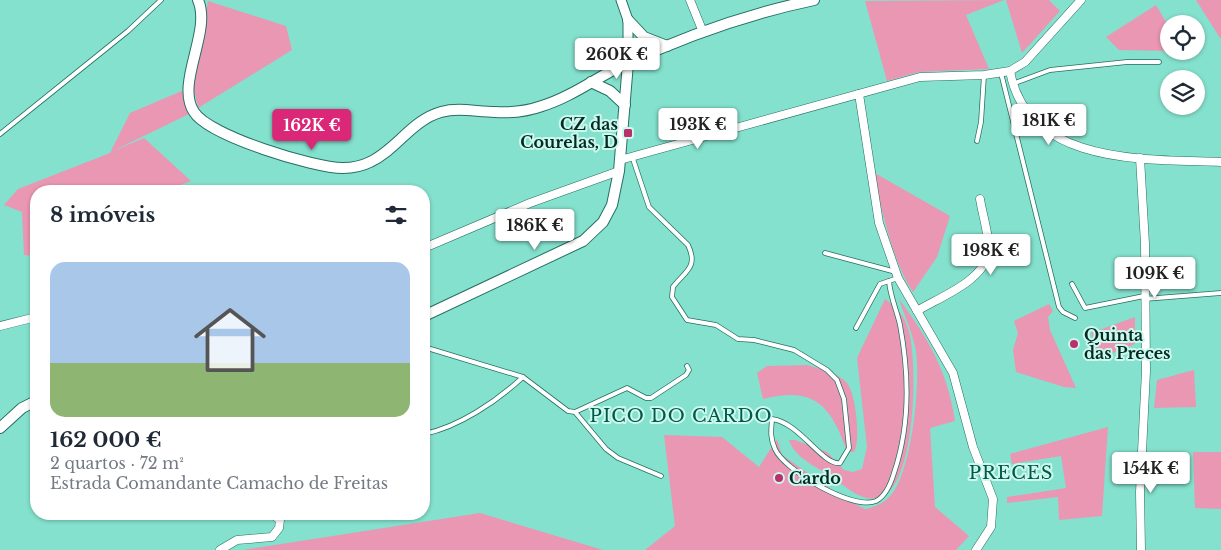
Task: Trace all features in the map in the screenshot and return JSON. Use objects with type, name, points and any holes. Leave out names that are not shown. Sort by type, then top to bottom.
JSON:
[{"type":"main road","points":[[198,0],[202,15],[189,89],[194,112],[210,126],[303,162],[323,166],[353,167],[380,156],[428,117],[440,112],[460,109],[496,112],[520,111],[554,101],[628,63],[703,32],[783,3],[814,0]]},
{"type":"main road","points":[[628,20],[644,37],[667,46]]},
{"type":"main road","points":[[430,313],[583,241],[594,233],[609,214],[618,171],[628,63]]},
{"type":"main road","points":[[591,82],[610,91],[625,105]]},
{"type":"main road","points":[[0,428],[22,408],[30,404]]},
{"type":"street","points":[[622,0],[628,20],[628,63]]},
{"type":"street","points":[[690,0],[703,32]]},
{"type":"street","points":[[620,160],[920,77],[984,75],[1010,71],[1025,62],[1081,0]]},
{"type":"street","points":[[1010,71],[1012,84],[1023,108],[1040,127],[1053,136],[1083,148],[1140,158],[1221,162]]},
{"type":"street","points":[[859,94],[879,223],[897,275],[953,373],[973,447],[994,499],[991,526],[976,550]]},
{"type":"street","points":[[1140,158],[1144,244],[1146,381],[1140,492],[1141,550]]},
{"type":"street","points":[[430,245],[530,203],[618,171]]},
{"type":"street","points":[[918,311],[971,280],[984,268],[989,252],[980,199]]},
{"type":"street","points":[[0,326],[30,318]]},
{"type":"street","points":[[220,550],[236,540],[272,537],[279,528],[280,520]]},
{"type":"lane","points":[[0,134],[128,30],[161,0]]},
{"type":"lane","points":[[1012,84],[1050,70],[1127,62],[1159,62]]},
{"type":"lane","points":[[1001,73],[1059,307],[1063,312],[1075,318]]},
{"type":"lane","points":[[977,141],[981,122],[984,75]]},
{"type":"lane","points":[[632,156],[649,207],[688,245],[692,252],[692,264],[688,273],[673,287],[672,297],[687,320],[716,325],[738,339],[754,340],[794,350],[827,370],[837,380],[844,399],[849,448],[840,463],[830,462],[797,430],[780,420],[772,419],[770,435],[775,451],[788,464],[836,496],[858,502],[876,501],[886,492],[895,472],[902,436],[907,394],[906,355],[889,281]]},
{"type":"lane","points":[[825,253],[897,275]]},
{"type":"lane","points":[[856,328],[880,284],[889,281],[897,275]]},
{"type":"lane","points":[[1072,284],[1085,308],[1144,298],[1221,293]]},
{"type":"lane","points":[[430,349],[523,377],[568,411],[575,412],[627,388],[646,398],[652,398],[686,375],[689,370],[687,366]]},
{"type":"lane","points":[[430,433],[436,432],[471,414],[523,377]]},
{"type":"lane","points":[[575,412],[606,449],[618,458],[661,476]]},
{"type":"shaded area","points":[[1004,0],[966,15],[989,69],[919,72],[887,81],[865,1]]},
{"type":"shaded area","points":[[1006,0],[1049,0],[1060,11],[1022,53]]},
{"type":"shaded area","points":[[1196,0],[1221,0],[1221,38],[1220,38]]},
{"type":"shaded area","points":[[208,1],[286,26],[292,50],[198,108],[193,85]]},
{"type":"shaded area","points":[[1156,5],[1162,15],[1160,15],[1160,51],[1119,50],[1106,37]]},
{"type":"shaded area","points":[[184,90],[189,114],[113,151],[144,138],[191,181],[181,185],[30,185],[30,256],[24,255],[22,212],[4,205],[18,189],[110,153],[130,113]]},
{"type":"shaded area","points":[[873,172],[950,216],[937,257],[913,292],[899,266],[894,251]]},
{"type":"shaded area","points":[[885,299],[900,313],[909,332],[912,347],[913,394],[908,447],[901,470],[893,487],[881,497],[874,499],[854,493],[806,461],[796,452],[789,440],[795,440],[827,452],[844,470],[853,472],[862,469],[867,447],[857,358]]},
{"type":"shaded area","points":[[899,299],[928,342],[942,371],[952,403],[955,421],[930,428],[935,507],[969,536],[956,550],[645,550],[675,526],[664,435],[722,437],[759,467],[777,439],[782,455],[847,500],[865,509],[880,504],[888,498],[898,483],[905,466],[914,423],[916,400],[917,360],[915,346]]},
{"type":"shaded area","points":[[1049,304],[1053,311],[1048,317],[1050,330],[1076,388],[1064,387],[1016,372],[1013,350],[1018,333],[1014,321]]},
{"type":"shaded area","points":[[1135,317],[1135,344],[1100,358],[1091,333]]},
{"type":"shaded area","points":[[807,365],[838,376],[850,387],[855,405],[857,428],[854,452],[847,452],[834,422],[827,411],[818,403],[795,395],[763,399],[757,373],[767,366]]},
{"type":"shaded area","points":[[1194,370],[1196,407],[1154,408],[1157,380]]},
{"type":"shaded area","points":[[1108,427],[1102,516],[1059,520],[1058,497],[1007,503],[1007,497],[1066,488],[1061,456],[1012,464],[1010,454]]},
{"type":"shaded area","points":[[1193,452],[1221,452],[1221,509],[1195,508]]},
{"type":"shaded area","points":[[480,513],[603,550],[243,550]]},
{"type":"place","name":"CZ das Courelas, D","points":[[628,133]]},
{"type":"place","name":"Quinta das Preces","points":[[1074,344]]},
{"type":"place","name":"Cardo","points":[[779,478]]},
{"type":"district","name":"PICO DO CARDO","points":[[681,416]]},
{"type":"district","name":"PRECES","points":[[1011,473]]}]
